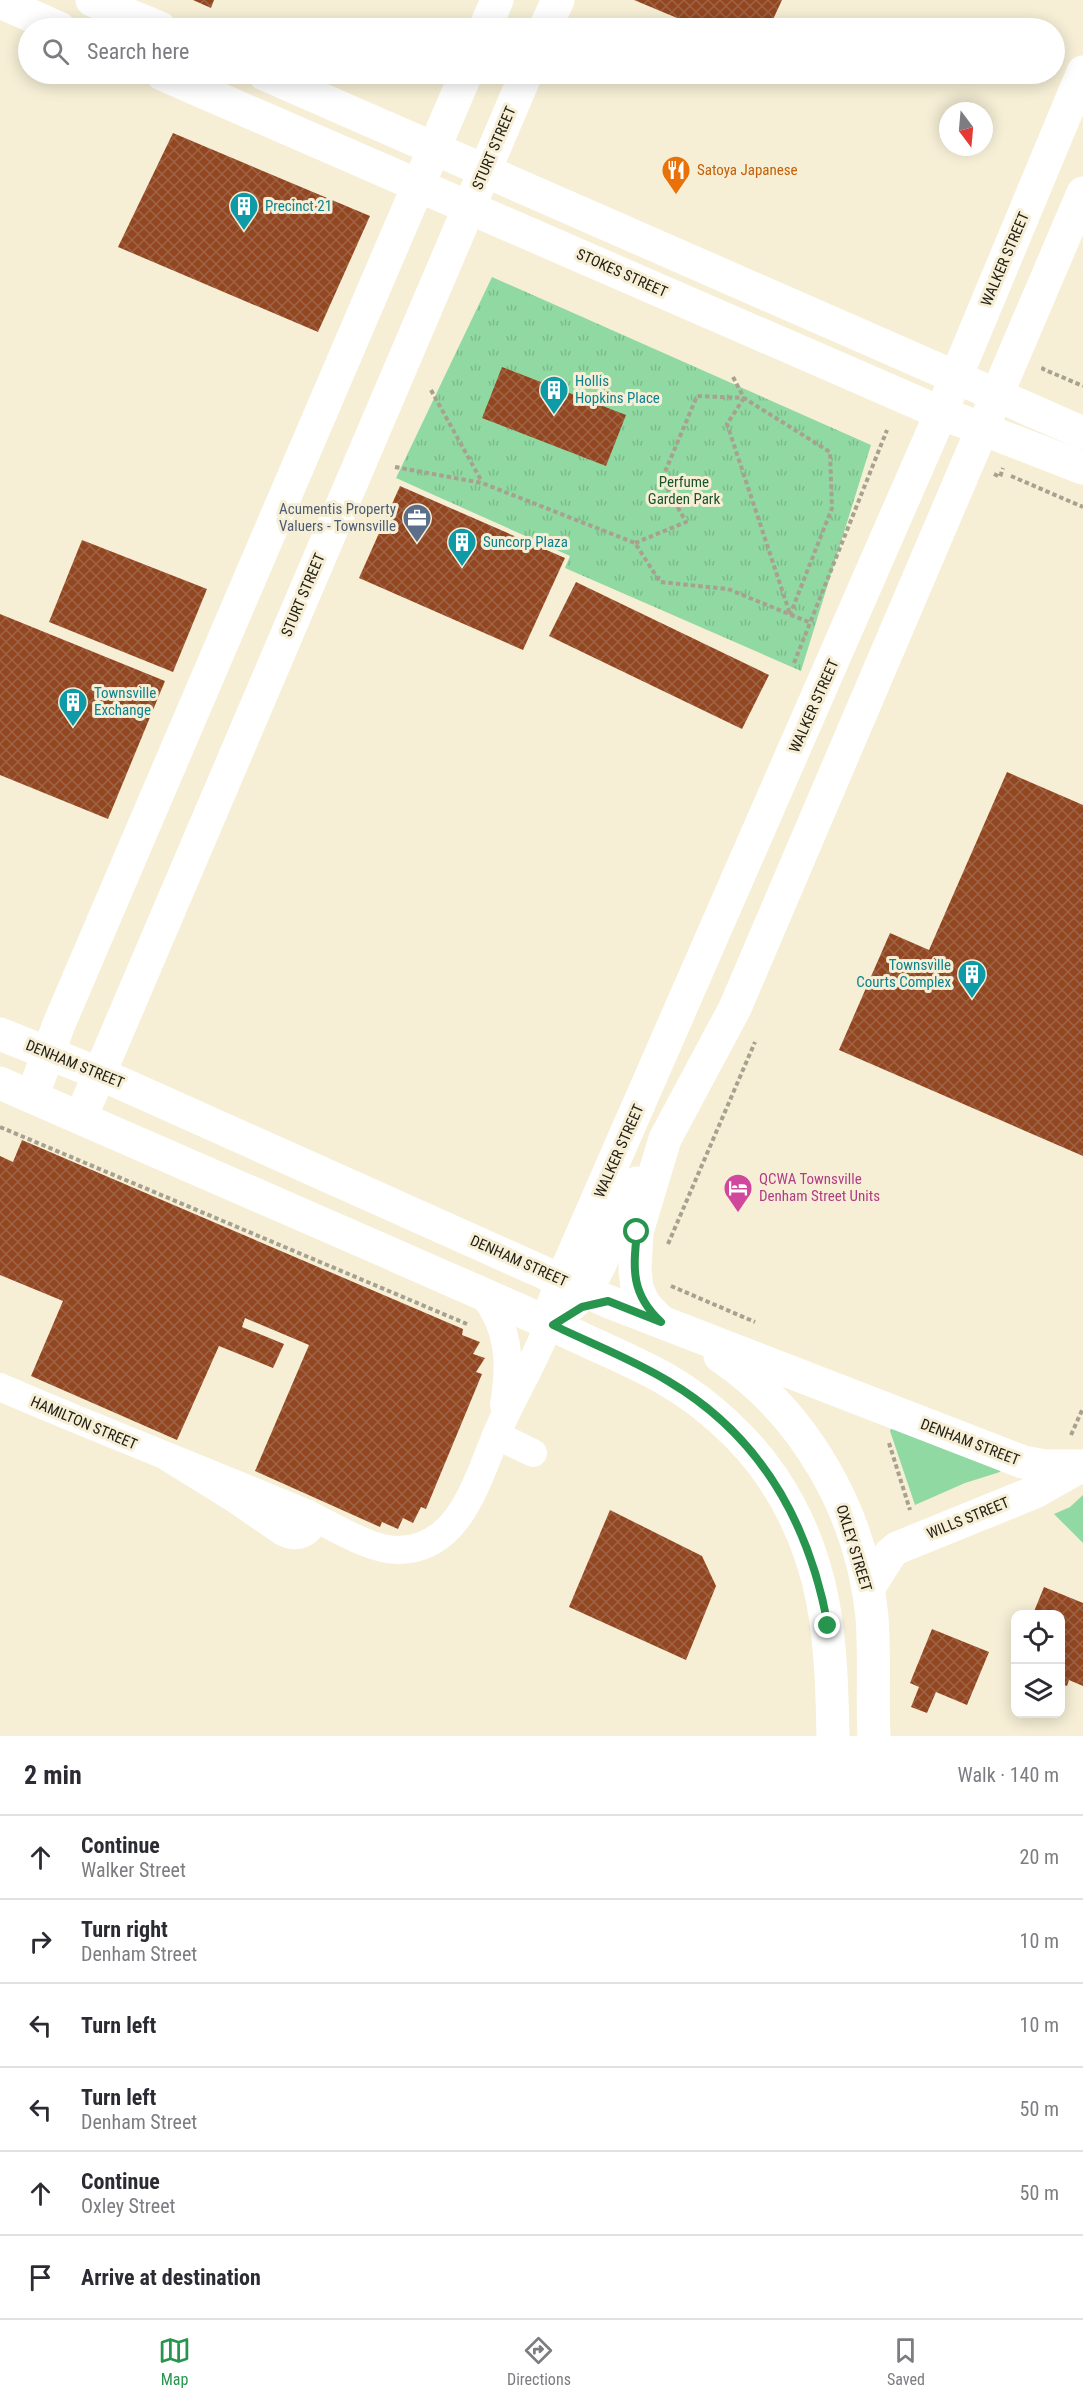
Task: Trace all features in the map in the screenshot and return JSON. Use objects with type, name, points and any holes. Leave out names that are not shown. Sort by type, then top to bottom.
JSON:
[{"type":"main road","points":[[92,0],[136,18]]},
{"type":"main road","points":[[489,18],[497,0]]},
{"type":"main road","points":[[550,18],[558,0]]},
{"type":"main road","points":[[0,3],[35,18]]},
{"type":"main road","name":"WALKER STREET","points":[[548,1328],[585,1291],[941,413],[1083,72]]},
{"type":"main road","name":"STOKES STREET","points":[[185,84],[470,206],[941,413],[1083,468]]},
{"type":"main road","points":[[287,84],[997,393],[1083,433]]},
{"type":"main road","points":[[32,1097],[47,1052],[462,84]]},
{"type":"main road","name":"STURT STREET","points":[[81,1118],[98,1073],[522,84]]},
{"type":"main road","points":[[548,1328],[582,1307],[585,1291],[617,1218],[665,1139],[735,1008],[1083,193]]},
{"type":"main road","name":"DENHAM STREET","points":[[0,1034],[98,1073],[585,1291],[665,1324],[1023,1462],[1051,1467],[1082,1465]]},
{"type":"main road","points":[[0,1083],[483,1294],[548,1328],[667,1380],[710,1411],[743,1442],[772,1478],[802,1533],[814,1565],[828,1626],[833,1736]]},
{"type":"main road","points":[[665,1139],[637,1232],[634,1270],[637,1288],[644,1304],[665,1324]]},
{"type":"main road","name":"OXLEY STREET","points":[[665,1324],[739,1370],[771,1399],[795,1426],[816,1457],[843,1505],[861,1558],[868,1589],[874,1653],[874,1736]]},
{"type":"main road","name":"WILLS STREET","points":[[868,1589],[890,1554],[914,1540],[1035,1492],[1082,1465]]},
{"type":"street","name":"WALKER STREET","points":[[483,1294],[499,1319],[507,1346],[507,1385],[498,1430]]},
{"type":"street","name":"WALKER STREET","points":[[425,1545],[448,1528],[464,1508],[498,1430],[548,1328]]},
{"type":"street","name":"HAMILTON STREET","points":[[0,1388],[169,1458],[267,1495],[384,1548],[410,1549],[425,1545]]},
{"type":"street","points":[[498,1430],[533,1453]]},
{"type":"path","points":[[1043,369],[1083,387]]},
{"type":"path","points":[[733,377],[744,398]]},
{"type":"path","points":[[431,390],[482,483]]},
{"type":"path","points":[[635,543],[686,522],[662,479],[697,396],[744,398],[830,452],[832,508],[790,615]]},
{"type":"path","points":[[744,398],[727,423],[790,615]]},
{"type":"path","points":[[794,663],[887,430]]},
{"type":"path","points":[[395,467],[482,483],[635,543],[660,582],[728,589],[811,623]]},
{"type":"path","points":[[1002,472],[1083,507]]},
{"type":"path","points":[[0,1127],[477,1328]]},
{"type":"path","points":[[885,1409],[880,1422],[906,1495],[914,1540]]},
{"type":"green space","name":"Perfume Garden Park","points":[[492,277],[871,445],[801,671],[565,568],[570,556],[396,478]]},
{"type":"green space","points":[[892,1427],[1001,1470],[915,1505],[890,1431]]},
{"type":"green space","points":[[1083,1495],[1083,1543],[1054,1514],[1070,1507]]},
{"type":"building","points":[[193,0],[214,0],[211,8]]},
{"type":"building","points":[[634,0],[782,0],[774,18],[677,18]]},
{"type":"building","name":"Precinct 21","points":[[173,133],[370,216],[318,332],[118,247]]},
{"type":"building","name":"Hollis Hopkins Place","points":[[502,367],[626,415],[606,466],[482,418]]},
{"type":"building","name":"Suncorp Plaza","points":[[400,486],[565,558],[523,650],[359,578]]},
{"type":"building","points":[[82,540],[207,589],[173,672],[49,622]]},
{"type":"building","points":[[576,582],[769,675],[742,729],[549,636]]},
{"type":"building","name":"Townsville Exchange","points":[[0,614],[165,681],[108,819],[0,775]]},
{"type":"building","name":"Townsville Courts Complex","points":[[1007,772],[1083,805],[1083,1156],[839,1050],[890,933],[929,950]]},
{"type":"building","points":[[22,1140],[463,1329],[462,1335],[480,1342],[473,1354],[485,1358],[476,1372],[482,1374],[426,1509],[421,1507],[413,1523],[403,1518],[398,1529],[382,1522],[380,1527],[255,1471],[309,1345],[245,1318],[242,1327],[284,1344],[273,1368],[219,1346],[177,1440],[31,1376],[63,1301],[0,1275],[0,1156],[13,1162]]},
{"type":"building","points":[[610,1510],[702,1556],[716,1586],[686,1660],[569,1607]]},
{"type":"building","points":[[1044,1587],[1083,1603],[1083,1686],[1069,1680],[1067,1686],[1065,1685],[1065,1610],[1035,1610]]},
{"type":"building","points":[[932,1629],[989,1652],[967,1705],[936,1692],[927,1713],[911,1707],[919,1687],[910,1683]]},
{"type":"place","name":"Satoya Japanese","points":[[676,196]]},
{"type":"place","name":"Precinct 21","points":[[244,232]]},
{"type":"place","name":"Hollis Hopkins Place","points":[[554,416]]},
{"type":"place","name":"Acumentis Property Valuers - Townsville","points":[[417,544]]},
{"type":"place","name":"Suncorp Plaza","points":[[462,568]]},
{"type":"place","name":"Townsville Exchange","points":[[73,728]]},
{"type":"place","name":"Townsville Courts Complex","points":[[972,1000]]},
{"type":"place","name":"QCWA Townsville Denham Street Units","points":[[738,1214]]},
{"type":"route","points":[[637,1232],[634,1270],[637,1288],[644,1304],[661,1322],[608,1301],[570,1312],[553,1325],[667,1380],[710,1411],[743,1442],[772,1478],[802,1533],[822,1591],[828,1626]]}]
